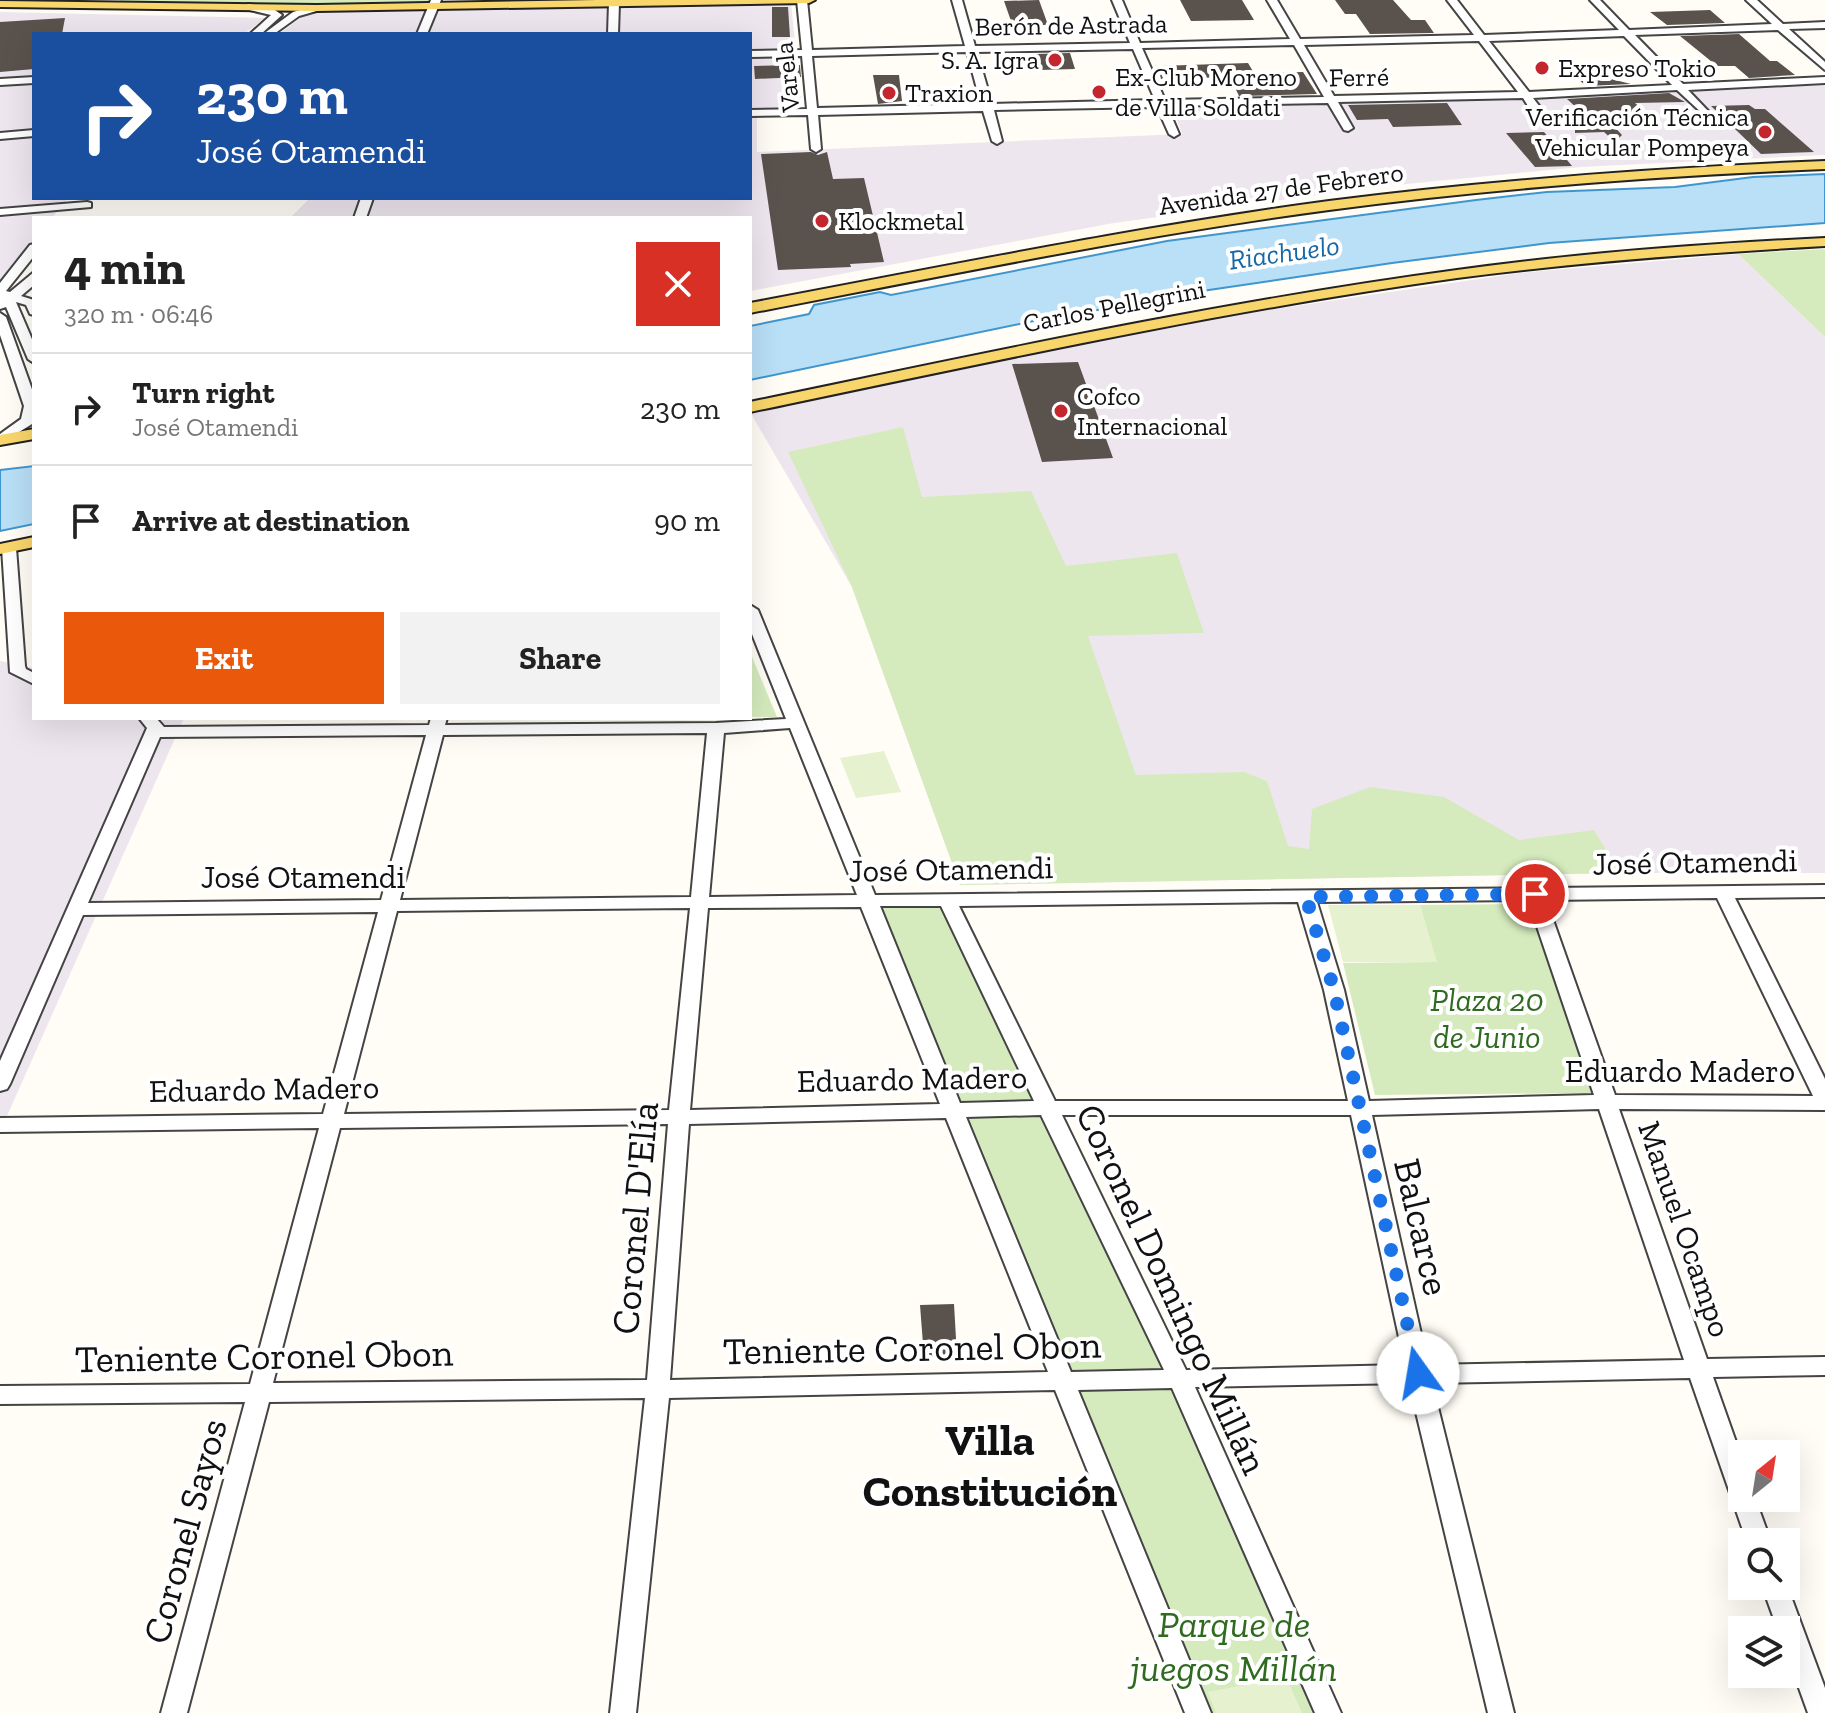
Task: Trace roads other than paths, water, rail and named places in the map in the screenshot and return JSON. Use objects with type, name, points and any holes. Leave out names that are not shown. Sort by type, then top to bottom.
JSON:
[{"type":"main road","points":[[0,4],[317,8],[434,3],[809,0]]},
{"type":"main road","name":"Avenida 27 de Febrero","points":[[911,272],[1203,215],[1585,175],[1825,157]]},
{"type":"main road","name":"Avenida 27 de Febrero","points":[[1585,175],[1825,165]]},
{"type":"main road","name":"Avenida 27 de Febrero","points":[[752,298],[1354,203],[1397,201],[1390,195]]},
{"type":"main road","name":"Carlos Pellegrini","points":[[752,395],[1225,301],[1351,281],[1587,252],[1825,235]]},
{"type":"main road","name":"Carlos Pellegrini","points":[[752,407],[1145,326],[1385,285],[1594,259],[1825,242]]},
{"type":"main road","points":[[752,308],[857,288],[876,289],[916,281],[911,272]]},
{"type":"main road","points":[[0,440],[32,434]]},
{"type":"main road","points":[[0,451],[32,445]]},
{"type":"main road","points":[[5,554],[32,543]]},
{"type":"main road","points":[[5,554],[32,553]]},
{"type":"street","name":"Varela","points":[[802,0],[816,149]]},
{"type":"street","points":[[957,0],[997,141]]},
{"type":"street","points":[[1117,0],[1174,134]]},
{"type":"street","points":[[1272,0],[1348,128]]},
{"type":"street","points":[[1452,0],[1542,120]]},
{"type":"street","points":[[1595,0],[1704,112]]},
{"type":"street","points":[[1751,0],[1825,67]]},
{"type":"street","points":[[423,32],[434,3]]},
{"type":"street","points":[[613,32],[614,3]]},
{"type":"street","points":[[248,7],[269,10],[277,15],[257,32]]},
{"type":"street","points":[[272,32],[296,14],[317,8]]},
{"type":"street","name":"Berón de Astrada","points":[[752,54],[1483,38],[1825,25]]},
{"type":"street","points":[[0,82],[32,80]]},
{"type":"street","name":"Ferré","points":[[752,113],[1526,95],[1684,90],[1825,80]]},
{"type":"street","points":[[0,136],[32,133]]},
{"type":"street","points":[[0,212],[90,201]]},
{"type":"street","points":[[2,296],[32,251]]},
{"type":"street","points":[[2,296],[26,287],[32,279]]},
{"type":"street","points":[[2,296],[32,306]]},
{"type":"street","points":[[2,296],[32,355]]},
{"type":"street","points":[[0,317],[31,406],[27,421],[0,440]]},
{"type":"street","points":[[5,554],[18,672],[32,678]]},
{"type":"street","points":[[752,615],[1198,1713]]},
{"type":"street","points":[[0,1084],[78,909],[150,725],[437,724],[716,728],[795,723]]},
{"type":"street","name":"Coronel Sayos","points":[[174,1713],[391,907],[437,724]]},
{"type":"street","name":"Coronel D'Elía","points":[[623,1713],[658,1389],[679,1117],[716,728]]},
{"type":"street","name":"José Otamendi","points":[[78,909],[1825,891]]},
{"type":"street","points":[[1723,892],[1825,1102]]},
{"type":"street","name":"Manuel Ocampo","points":[[1535,894],[1728,1455]]},
{"type":"street","name":"Balcarce","points":[[1306,897],[1334,990],[1418,1373],[1501,1713]]},
{"type":"street","name":"Coronel Domingo Millán","points":[[946,898],[1179,1378],[1328,1713]]},
{"type":"street","name":"Eduardo Madero","points":[[0,1125],[679,1117],[1046,1108],[1358,1108],[1605,1102],[1825,1102]]},
{"type":"street","name":"Teniente Coronel Obon","points":[[0,1395],[658,1389],[1825,1366]]},
{"type":"street","points":[[1780,1600],[1821,1713]]},
{"type":"water","name":"Riachuelo","points":[[1825,174],[1825,223],[1549,243],[1392,263],[1168,296],[1082,313],[1079,322],[1070,323],[1058,316],[752,380],[752,326],[809,314],[814,305],[880,292],[891,295],[1167,241],[1547,192],[1675,187],[1753,177]]},
{"type":"water","points":[[32,466],[32,524],[0,531],[0,470]]},
{"type":"place","name":"S. A. Igra","points":[[1055,60]]},
{"type":"place","name":"Expreso Tokio","points":[[1542,68]]},
{"type":"place","name":"Ex-Club Moreno de Villa Soldati","points":[[1099,92]]},
{"type":"place","name":"Traxion","points":[[889,93]]},
{"type":"place","name":"Verificación Técnica Vehicular Pompeya","points":[[1765,132]]},
{"type":"place","name":"Klockmetal","points":[[822,221]]},
{"type":"place","name":"Cofco Internacional","points":[[1061,411]]},
{"type":"district","name":"Villa Constitución","points":[[990,1466]]},
{"type":"park label","name":"Plaza 20 de Junio","points":[[1487,1018]]},
{"type":"park label","name":"Parque de juegos Millán","points":[[1234,1646]]}]
